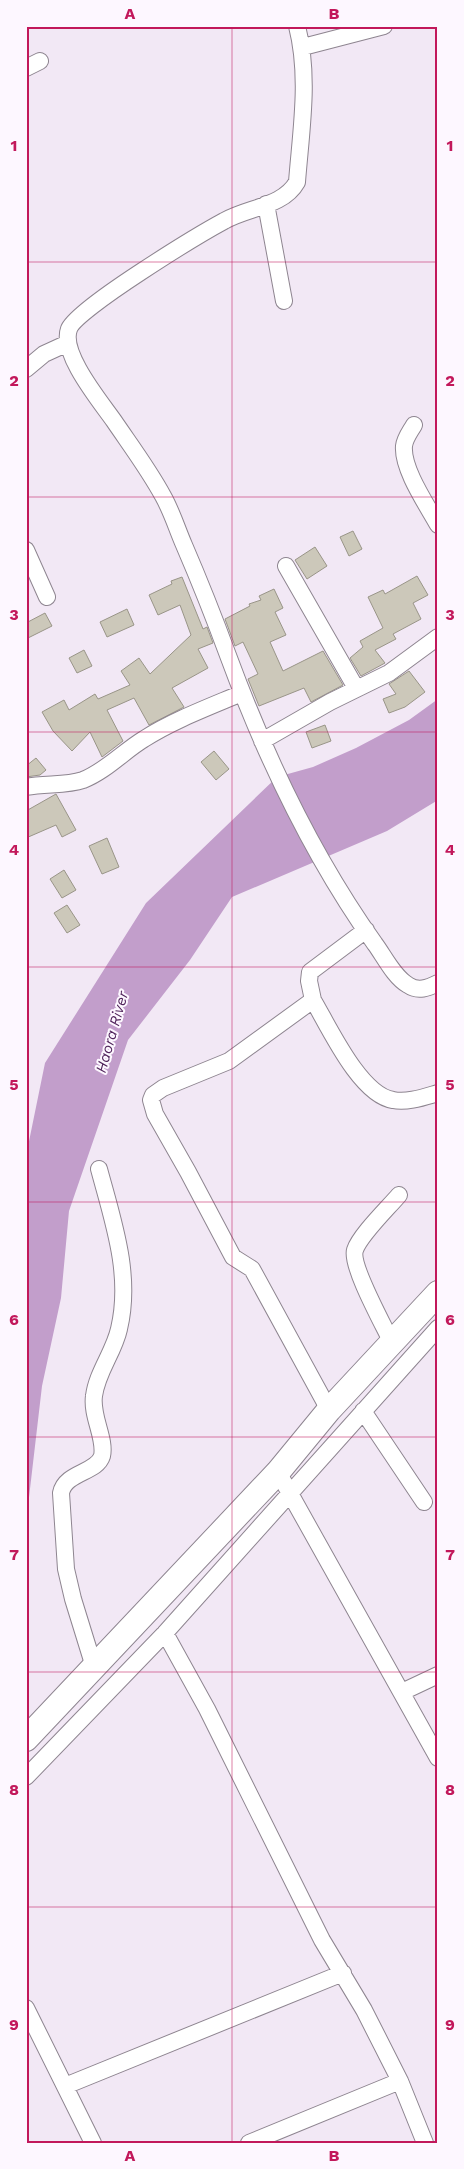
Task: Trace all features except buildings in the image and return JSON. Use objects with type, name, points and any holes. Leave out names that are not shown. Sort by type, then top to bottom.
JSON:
[{"type":"main road","points":[[26,1739],[278,1472],[330,1410],[438,1293]]},
{"type":"street","points":[[297,26],[303,47],[304,84],[296,182],[291,192],[282,199],[226,220],[100,299],[76,318],[69,329],[68,343],[73,359],[153,477],[165,500],[204,591],[262,742],[332,880],[407,985],[420,989],[438,983]]},
{"type":"street","points":[[303,47],[384,26]]},
{"type":"street","points":[[266,204],[284,301]]},
{"type":"street","points":[[26,369],[44,354],[68,343]]},
{"type":"street","points":[[414,425],[406,438],[405,454],[412,476],[438,525]]},
{"type":"street","points":[[26,550],[47,597]]},
{"type":"street","points":[[286,566],[356,688]]},
{"type":"street","points":[[262,742],[356,688],[389,673],[438,637]]},
{"type":"street","points":[[26,787],[42,783],[83,780],[96,774],[144,738],[242,693]]},
{"type":"street","points":[[366,930],[310,972],[309,981],[313,1000],[348,1059],[366,1084],[380,1096],[393,1100],[402,1100],[438,1093]]},
{"type":"street","points":[[313,1000],[229,1061],[163,1088],[153,1095],[151,1100],[155,1114],[188,1172],[232,1257],[252,1269],[330,1410]]},
{"type":"street","points":[[94,1667],[73,1599],[66,1569],[61,1493],[65,1483],[96,1464],[102,1456],[102,1444],[94,1415],[96,1383],[119,1330],[122,1307],[122,1266],[99,1169]]},
{"type":"street","points":[[392,1343],[357,1268],[354,1254],[358,1243],[399,1195]]},
{"type":"street","points":[[26,1777],[166,1633],[438,1328]]},
{"type":"street","points":[[363,1411],[424,1502]]},
{"type":"street","points":[[278,1472],[438,1758]]},
{"type":"street","points":[[166,1633],[207,1709],[322,1940],[364,2010],[400,2081],[425,2143]]},
{"type":"street","points":[[402,1692],[438,1675]]},
{"type":"street","points":[[65,2086],[343,1973]]},
{"type":"street","points":[[26,2008],[94,2143]]},
{"type":"street","points":[[249,2143],[400,2081]]},
{"type":"water","name":"Haora River","points":[[438,699],[438,800],[387,831],[232,897],[190,960],[128,1040],[69,1211],[61,1298],[42,1386],[26,1523],[26,1156],[45,1063],[146,903],[277,777],[313,767],[356,748],[409,720]]}]
